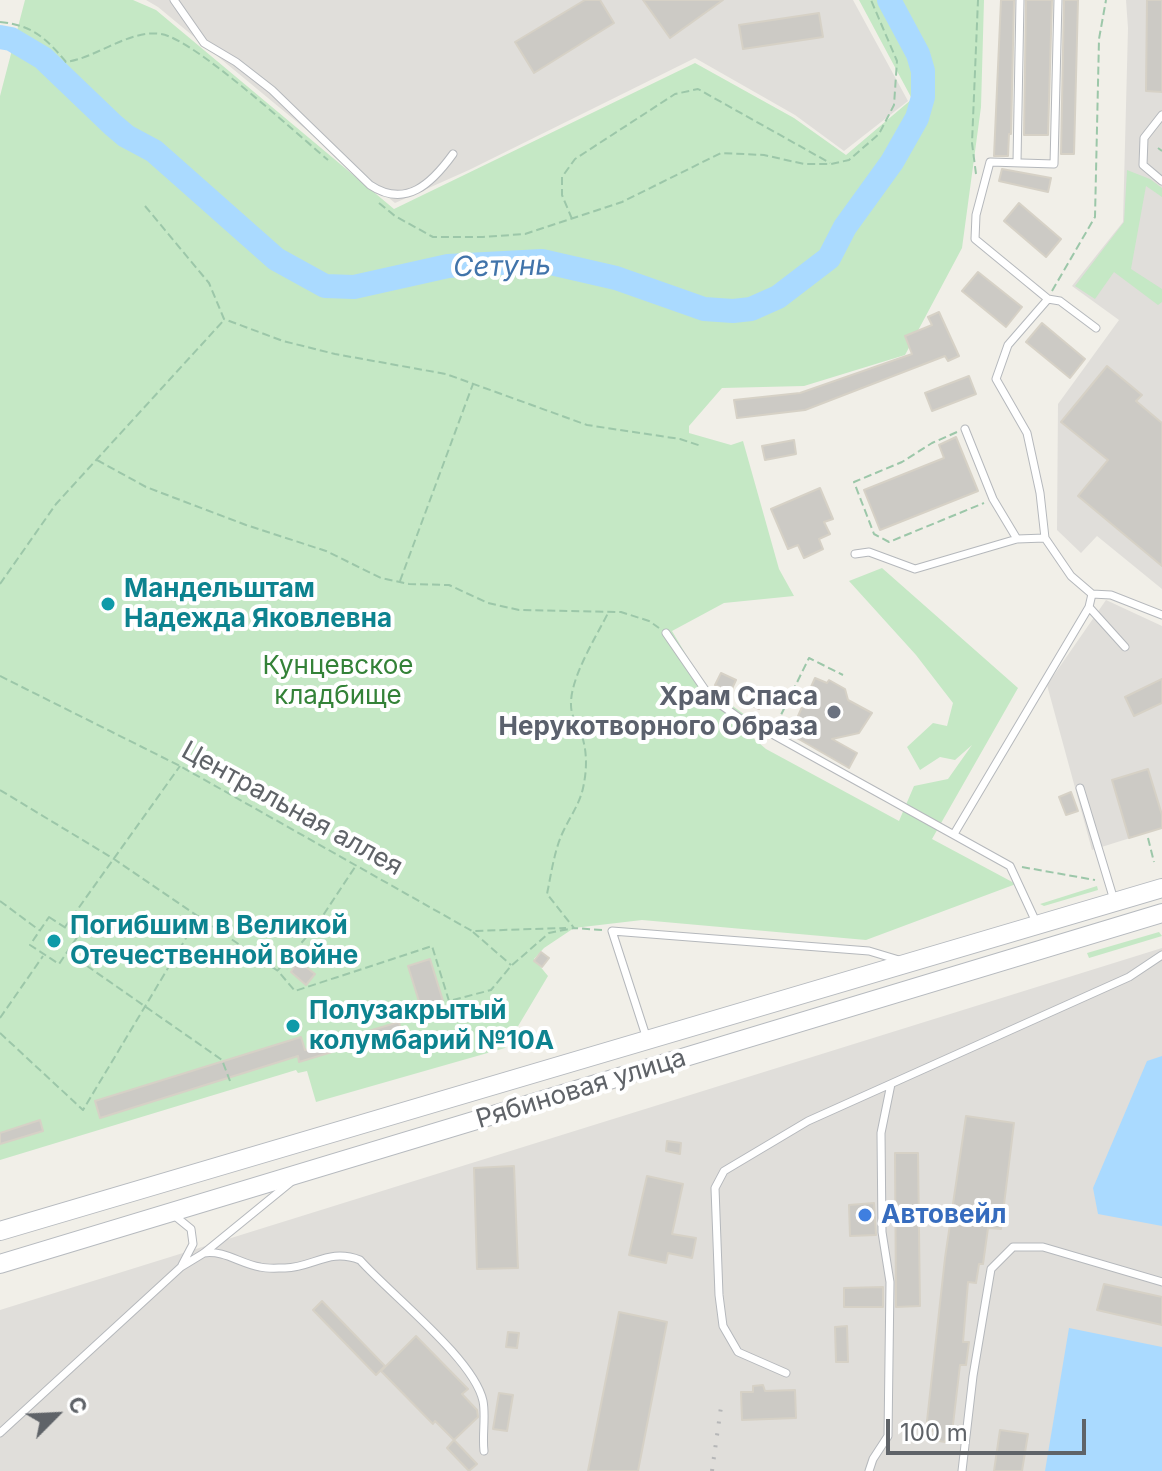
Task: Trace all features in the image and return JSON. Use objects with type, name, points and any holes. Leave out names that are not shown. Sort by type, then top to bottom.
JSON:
[{"type":"main road","name":"Рябиновая улица","points":[[2,1230],[1162,888]]},
{"type":"main road","name":"Рябиновая улица","points":[[0,1264],[1162,913]]},
{"type":"lane","points":[[174,0],[204,43],[236,62],[272,90],[384,195],[402,195],[420,189],[438,175],[453,154]]},
{"type":"lane","points":[[1017,162],[1020,0]]},
{"type":"lane","points":[[1058,0],[1054,164],[990,162],[976,215],[975,239],[1048,299],[1060,301],[1096,328]]},
{"type":"lane","points":[[1162,115],[1144,138],[1143,165],[1162,181]]},
{"type":"lane","points":[[1048,299],[1008,345],[996,379],[1027,433],[1040,493],[1045,538],[1071,576],[1092,594],[1111,595],[1162,615]]},
{"type":"lane","points":[[965,429],[993,499],[1017,539]]},
{"type":"lane","points":[[855,554],[869,552],[915,569],[1017,539],[1045,538]]},
{"type":"lane","points":[[954,834],[1089,607],[1092,594]]},
{"type":"lane","points":[[1089,607],[1125,647]]},
{"type":"lane","points":[[666,633],[710,697],[728,710],[1010,866],[1037,924]]},
{"type":"lane","points":[[1080,788],[1115,902]]},
{"type":"lane","points":[[648,1041],[612,931],[869,951],[909,963]]},
{"type":"lane","points":[[786,1373],[738,1352],[723,1326],[715,1188],[724,1171],[808,1121],[1129,977],[1162,955]]},
{"type":"lane","points":[[869,1471],[888,1436],[890,1282],[882,1232],[881,1133],[891,1084]]},
{"type":"lane","points":[[0,1433],[181,1267],[204,1253],[303,1174]]},
{"type":"lane","points":[[171,1214],[191,1229],[193,1244],[181,1267]]},
{"type":"lane","points":[[962,1471],[973,1376],[991,1269],[1013,1247],[1043,1247],[1162,1282]]},
{"type":"lane","points":[[204,1253],[214,1252],[261,1268],[290,1268],[331,1255],[347,1255],[360,1260],[462,1362],[477,1384],[484,1404],[484,1451]]},
{"type":"path","points":[[371,196],[395,216],[433,237],[525,234],[622,202],[721,153],[764,155],[804,164],[849,160],[879,134],[894,105],[897,61],[871,0]]},
{"type":"path","points":[[976,174],[972,143],[978,0]]},
{"type":"path","points":[[1048,299],[1095,217],[1099,39],[1106,0]]},
{"type":"path","points":[[0,22],[38,32],[66,62],[82,60],[138,37],[160,33],[191,47],[335,166]]},
{"type":"path","points":[[572,219],[562,195],[562,177],[575,159],[675,94],[698,89],[831,164]]},
{"type":"path","points":[[1158,148],[1162,151]]},
{"type":"path","points":[[145,206],[209,283],[224,319],[309,348],[446,374],[587,425],[680,439],[701,446]]},
{"type":"path","points":[[0,584],[56,504],[224,319]]},
{"type":"path","points":[[400,582],[473,384]]},
{"type":"path","points":[[965,429],[932,443],[902,462],[854,482],[874,534],[889,542],[993,499]]},
{"type":"path","points":[[97,460],[146,487],[326,551],[381,578],[449,585],[488,603],[519,610],[621,612],[649,621],[666,633]]},
{"type":"path","points":[[574,928],[547,894],[562,834],[578,808],[584,783],[582,736],[570,705],[579,673],[608,612]]},
{"type":"path","points":[[779,719],[809,658],[843,675]]},
{"type":"path","name":"Центральная аллея","points":[[0,676],[180,766],[472,931],[511,966]]},
{"type":"path","points":[[65,927],[180,766]]},
{"type":"path","points":[[0,790],[114,859],[278,971],[295,991],[432,946],[449,1001],[491,990],[511,966],[549,933],[574,928]]},
{"type":"path","points":[[1148,838],[1154,862]]},
{"type":"path","points":[[278,971],[316,926],[356,866]]},
{"type":"path","points":[[1010,866],[1038,868],[1095,880]]},
{"type":"path","points":[[0,901],[40,931]]},
{"type":"path","points":[[49,917],[78,936],[59,964],[30,945],[40,931],[49,917]]},
{"type":"path","points":[[0,1033],[83,1110],[199,917]]},
{"type":"path","points":[[472,931],[574,928],[612,931]]},
{"type":"path","points":[[67,952],[222,1060],[230,1081]]},
{"type":"path","points":[[0,1018],[44,954]]},
{"type":"shaded area","points":[[146,0],[853,0],[908,101],[844,151],[795,115],[695,58],[469,170],[395,203]]},
{"type":"shaded area","points":[[1126,0],[1162,0],[1162,589],[1097,536],[1081,553],[1057,530],[1058,404],[1119,320],[1072,286],[1123,222]]},
{"type":"shaded area","points":[[1106,600],[1162,626],[1162,828],[1092,850],[1047,685]]},
{"type":"shaded area","points":[[1162,948],[1162,1471],[0,1471],[0,1310]]},
{"type":"green space","name":"Кунцевское кладбище","points":[[25,0],[133,0],[156,10],[394,209],[695,63],[794,118],[846,155],[912,99],[859,0],[984,0],[981,107],[962,248],[905,355],[804,386],[722,388],[689,426],[689,433],[731,445],[743,441],[779,569],[794,596],[724,603],[672,631],[704,685],[745,715],[739,726],[766,749],[899,821],[914,786],[948,779],[972,745],[955,760],[940,757],[920,770],[907,747],[933,723],[947,726],[953,703],[916,655],[849,581],[882,568],[1018,688],[932,839],[1016,884],[866,940],[642,920],[574,928],[544,948],[534,959],[548,976],[505,1048],[316,1102],[307,1071],[298,1073],[296,1070],[0,1160],[0,96]]},
{"type":"green space","points":[[1127,170],[1150,179],[1162,188],[1162,197],[1146,186],[1131,269],[1162,289],[1162,302],[1158,305],[1114,272],[1095,299],[1075,286],[1124,222]]},
{"type":"green space","points":[[1097,886],[1098,890],[1044,906],[1040,904]]},
{"type":"green space","points":[[1159,932],[1162,936],[1089,958],[1087,953]]},
{"type":"water","points":[[1162,1056],[1162,1226],[1098,1214],[1093,1188],[1147,1061]]},
{"type":"water","points":[[1069,1328],[1162,1347],[1162,1471],[1045,1471]]},
{"type":"building","points":[[585,0],[600,0],[614,23],[534,73],[515,42]]},
{"type":"building","points":[[643,0],[723,0],[670,38]]},
{"type":"building","points":[[1001,0],[1014,0],[1011,134],[1008,156],[994,156]]},
{"type":"building","points":[[1026,0],[1052,0],[1048,135],[1024,135]]},
{"type":"building","points":[[1064,0],[1078,0],[1074,154],[1061,154]]},
{"type":"building","points":[[1147,0],[1162,0],[1162,92],[1146,91]]},
{"type":"building","points":[[819,13],[823,37],[743,49],[739,25]]},
{"type":"building","points":[[1002,169],[1051,178],[1048,192],[999,181]]},
{"type":"building","points":[[1019,203],[1061,239],[1046,257],[1004,221]]},
{"type":"building","points":[[978,272],[1022,307],[1006,327],[962,291]]},
{"type":"building","points":[[939,312],[959,356],[948,361],[945,356],[805,410],[737,418],[734,400],[800,393],[912,354],[905,336],[932,325],[928,317]]},
{"type":"building","points":[[1042,323],[1085,359],[1070,378],[1026,342]]},
{"type":"building","points":[[1107,366],[1142,395],[1136,401],[1162,423],[1162,566],[1078,496],[1108,460],[1061,422]]},
{"type":"building","points":[[969,376],[976,394],[932,411],[925,393]]},
{"type":"building","points":[[956,437],[978,491],[880,530],[864,490],[944,458],[939,445]]},
{"type":"building","points":[[794,440],[796,454],[765,460],[762,446]]},
{"type":"building","points":[[820,488],[833,519],[824,522],[830,534],[819,539],[823,549],[804,558],[798,545],[788,549],[771,509]]},
{"type":"building","points":[[721,673],[736,680],[730,693],[715,685]]},
{"type":"building","points":[[815,678],[827,683],[829,680],[845,689],[848,700],[872,713],[859,733],[832,739],[857,753],[849,768],[790,734]]},
{"type":"building","points":[[1162,679],[1162,703],[1134,716],[1125,697]]},
{"type":"building","points":[[751,693],[764,699],[759,709],[746,703]]},
{"type":"building","points":[[1148,769],[1162,815],[1162,828],[1129,838],[1112,780]]},
{"type":"building","points":[[1071,792],[1078,811],[1066,815],[1059,797]]},
{"type":"building","points":[[541,952],[549,958],[542,967],[534,961]]},
{"type":"building","points":[[430,959],[443,1001],[421,1008],[408,966]]},
{"type":"building","points":[[297,960],[315,974],[306,985],[291,972]]},
{"type":"building","points":[[399,1022],[401,1031],[299,1062],[298,1056],[100,1118],[95,1101],[301,1037],[305,1050]]},
{"type":"building","points":[[966,1116],[1014,1123],[1001,1229],[988,1228],[983,1264],[979,1264],[976,1283],[968,1282],[963,1342],[969,1342],[966,1365],[960,1365],[952,1433],[947,1432],[945,1442],[933,1440],[934,1431],[926,1430],[945,1258]]},
{"type":"building","points":[[40,1120],[43,1131],[0,1144],[0,1133]]},
{"type":"building","points":[[667,1141],[681,1143],[680,1154],[666,1151]]},
{"type":"building","points":[[895,1153],[918,1153],[920,1306],[896,1307]]},
{"type":"building","points":[[514,1166],[518,1268],[477,1269],[474,1168]]},
{"type":"building","points":[[647,1176],[683,1184],[672,1234],[696,1238],[692,1258],[668,1253],[666,1263],[629,1255]]},
{"type":"building","points":[[874,1203],[876,1235],[850,1236],[849,1205]]},
{"type":"building","points":[[1104,1284],[1162,1297],[1162,1325],[1097,1310]]},
{"type":"building","points":[[883,1287],[883,1307],[844,1307],[844,1288]]},
{"type":"building","points":[[322,1301],[385,1366],[376,1375],[313,1310]]},
{"type":"building","points":[[619,1312],[667,1322],[638,1471],[588,1471]]},
{"type":"building","points":[[847,1326],[848,1362],[836,1362],[835,1327]]},
{"type":"building","points":[[508,1332],[519,1333],[517,1348],[506,1347]]},
{"type":"building","points":[[416,1336],[468,1389],[462,1394],[477,1410],[478,1417],[454,1440],[435,1421],[433,1424],[381,1371]]},
{"type":"building","points":[[763,1385],[765,1391],[795,1390],[796,1418],[742,1420],[741,1392],[753,1392],[753,1386]]},
{"type":"building","points":[[499,1393],[513,1395],[507,1431],[493,1429]]},
{"type":"building","points":[[1000,1430],[1028,1434],[1022,1471],[994,1471]]},
{"type":"building","points":[[454,1440],[477,1464],[469,1471],[447,1448]]},
{"type":"waterway","name":"Сетунь","points":[[0,37],[11,39],[43,58],[113,125],[154,151],[276,259],[325,286],[354,287],[448,266],[542,261],[616,278],[704,309],[733,311],[751,309],[778,297],[829,258],[845,227],[892,162],[917,118],[923,97],[923,71],[918,54],[889,0]]},
{"type":"railway","points":[[712,1471],[722,1400]]},
{"type":"place","name":"Мандельштам Надежда Яковлевна","points":[[108,604]]},
{"type":"place","name":"Храм Спаса Нерукотворного Образа","points":[[834,712]]},
{"type":"place","name":"Погибшим в Великой Отечественной войне","points":[[54,941]]},
{"type":"place","name":"Полузакрытый колумбарий №10А","points":[[293,1026]]},
{"type":"place","name":"Автовейл","points":[[865,1215]]}]
